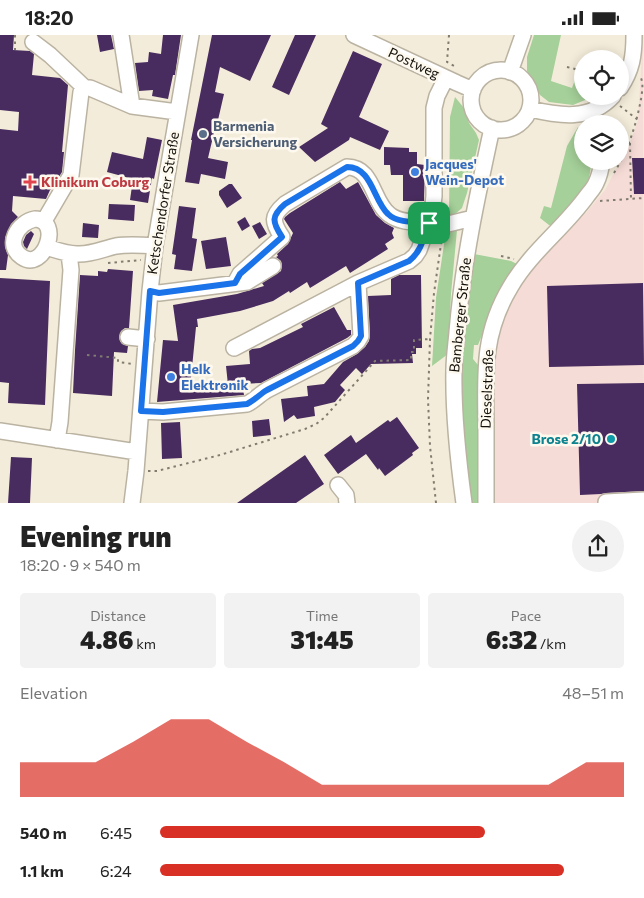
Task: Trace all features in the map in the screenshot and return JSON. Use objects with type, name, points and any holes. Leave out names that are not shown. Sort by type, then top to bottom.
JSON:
[{"type":"street","points":[[121,35],[132,106]]},
{"type":"street","name":"Ketschendorfer Straße","points":[[132,503],[155,246],[191,35]]},
{"type":"street","name":"Postweg","points":[[354,35],[473,90]]},
{"type":"street","points":[[510,71],[523,35]]},
{"type":"street","points":[[629,72],[632,63],[634,35]]},
{"type":"street","points":[[33,43],[50,55],[85,88],[81,92],[72,175],[44,221]]},
{"type":"street","points":[[499,70],[510,71],[520,77],[528,86],[531,97],[530,109],[524,119],[515,127],[504,130],[492,128],[482,123],[474,113],[473,90],[479,80],[488,73],[499,70]]},
{"type":"street","points":[[234,348],[358,283],[409,261],[416,256],[420,250],[432,213],[434,196],[434,108],[437,96],[452,81]]},
{"type":"street","name":"Ketschendorfer Straße","points":[[85,88],[90,88],[132,106],[177,112]]},
{"type":"street","points":[[595,115],[603,105]]},
{"type":"street","points":[[530,109],[546,113],[577,115]]},
{"type":"street","name":"Bamberger Straße","points":[[464,503],[457,443],[454,368],[463,273],[492,128]]},
{"type":"street","points":[[235,283],[240,274],[282,237],[275,227],[274,218],[277,211],[285,204],[347,167],[359,169],[365,174],[388,215],[398,220],[428,225],[444,225],[473,218]]},
{"type":"street","name":"Dieselstraße","points":[[486,503],[486,360],[496,315],[511,285],[529,260],[579,207],[596,183],[600,170]]},
{"type":"street","points":[[40,219],[49,228],[46,247],[40,256],[27,259],[19,255],[14,247],[15,234],[21,226],[31,220],[40,219]]},
{"type":"street","points":[[46,247],[69,254],[80,254],[132,245],[155,246]]},
{"type":"street","points":[[57,439],[60,422],[71,270],[69,254]]},
{"type":"street","points":[[150,291],[159,293],[247,282],[273,266]]},
{"type":"street","points":[[141,411],[163,412],[247,404],[254,401],[261,393],[353,346],[361,336],[358,283]]},
{"type":"street","points":[[128,337],[147,339]]},
{"type":"street","points":[[1,434],[57,439],[138,452]]},
{"type":"street","points":[[338,485],[346,495],[346,503]]},
{"type":"street","points":[[606,503],[644,500]]},
{"type":"path","points":[[15,35],[15,50]]},
{"type":"path","points":[[450,35],[447,62],[460,75],[452,81]]},
{"type":"path","points":[[611,177],[630,143],[638,120],[642,80],[632,63]]},
{"type":"path","points":[[567,67],[574,69]]},
{"type":"path","points":[[625,105],[638,120]]},
{"type":"path","points":[[630,143],[631,199]]},
{"type":"path","points":[[593,201],[644,198]]},
{"type":"path","points":[[436,503],[430,446],[428,399],[434,293],[444,225]]},
{"type":"path","points":[[501,256],[512,259]]},
{"type":"path","points":[[136,471],[158,471],[305,429],[324,419],[375,361],[411,361],[411,352],[414,351],[414,339],[430,339]]},
{"type":"path","points":[[87,355],[118,358],[118,363],[145,366]]},
{"type":"shaded area","points":[[643,35],[644,503],[495,503],[490,380],[496,339],[512,299],[535,267],[563,233],[586,213],[605,190],[616,170],[629,170],[629,145],[638,120]]},
{"type":"green space","points":[[534,35],[561,35],[551,81],[572,88],[574,83],[574,105],[549,102],[540,95],[527,71],[527,57]]},
{"type":"green space","points":[[455,97],[464,108],[469,123],[479,140],[462,208],[449,217],[450,117]]},
{"type":"green space","points":[[574,134],[574,170],[590,170],[589,178],[580,198],[552,225],[549,225],[540,218],[544,206],[551,208],[567,146]]},
{"type":"green space","points":[[457,230],[448,354],[432,366],[436,298],[446,231]]},
{"type":"green space","points":[[474,254],[511,261],[517,264],[496,300],[478,345],[474,345],[473,359],[478,365],[478,503],[470,503],[460,403]]},
{"type":"building","name":"Klinikum Coburg","points":[[0,35],[14,35],[13,50],[30,51],[34,54],[32,75],[60,78],[68,85],[62,172],[46,199],[13,196],[12,211],[18,217],[11,224],[5,238],[5,247],[8,255],[6,270],[0,270],[0,129],[18,131],[19,112],[0,110]]},
{"type":"building","points":[[97,35],[111,35],[114,49],[100,52]]},
{"type":"building","points":[[163,35],[181,35],[175,75],[173,75],[168,99],[152,96],[153,90],[139,91],[135,63],[148,62],[149,52],[161,54]]},
{"type":"building","points":[[212,35],[271,35],[250,81],[220,67],[215,92],[224,94],[208,158],[228,162],[225,179],[201,174],[199,184],[185,182],[191,140]]},
{"type":"building","points":[[295,35],[316,35],[289,95],[272,87]]},
{"type":"building","points":[[353,51],[382,64],[359,117],[389,131],[380,150],[350,137],[349,140],[315,162],[299,147],[328,128],[321,124]]},
{"type":"building","points":[[147,137],[162,140],[154,179],[152,178],[148,203],[130,200],[133,179],[107,172],[112,152],[143,159]]},
{"type":"building","points":[[384,147],[409,148],[409,152],[417,152],[417,164],[425,165],[424,201],[403,201],[403,175],[391,175],[390,165],[384,165]]},
{"type":"building","points":[[632,158],[644,158],[644,194],[634,194]]},
{"type":"building","points":[[340,182],[346,189],[358,182],[376,215],[394,228],[392,233],[394,238],[385,244],[388,249],[350,273],[346,266],[310,288],[307,282],[273,301],[240,311],[197,319],[198,327],[196,327],[190,388],[228,385],[226,366],[250,364],[249,351],[260,348],[303,327],[301,324],[334,307],[347,330],[351,330],[351,335],[261,383],[242,384],[244,395],[157,402],[163,340],[178,341],[173,305],[237,294],[264,286],[262,283],[281,271],[281,261],[276,257],[288,244],[293,233],[284,219],[285,217]]},
{"type":"building","points":[[232,184],[242,198],[227,208],[219,195],[219,191]]},
{"type":"building","points":[[109,204],[135,205],[134,221],[108,219]]},
{"type":"building","points":[[179,206],[196,208],[192,238],[197,239],[192,271],[174,269],[176,255],[172,254]]},
{"type":"building","points":[[245,217],[250,226],[242,231],[237,222]]},
{"type":"building","points":[[260,222],[267,234],[259,239],[252,226]]},
{"type":"building","points":[[83,223],[99,225],[98,238],[82,237]]},
{"type":"building","points":[[31,231],[34,234],[27,249],[23,242],[26,235]]},
{"type":"building","points":[[226,237],[231,266],[206,269],[201,241]]},
{"type":"building","points":[[108,269],[133,271],[129,328],[121,331],[119,337],[122,344],[128,346],[127,353],[114,352],[112,396],[73,393],[80,275],[98,276],[98,271],[107,272]]},
{"type":"building","points":[[399,275],[421,275],[422,348],[416,348],[416,354],[412,354],[413,363],[371,364],[362,374],[356,368],[340,385],[345,390],[335,402],[314,407],[315,416],[297,419],[294,415],[284,422],[281,399],[308,396],[307,386],[324,384],[343,362],[365,347],[370,335],[368,296],[391,295],[391,279]]},
{"type":"building","points":[[0,278],[50,281],[45,405],[8,403],[9,383],[0,382]]},
{"type":"building","points":[[643,283],[644,365],[549,367],[547,286]]},
{"type":"building","name":"Brose 2/10","points":[[644,383],[644,491],[580,495],[577,384]]},
{"type":"building","points":[[397,417],[419,448],[412,453],[413,455],[385,476],[366,454],[338,474],[324,455],[351,435],[356,443],[388,420],[390,422]]},
{"type":"building","points":[[269,419],[271,435],[253,437],[252,421]]},
{"type":"building","points":[[180,422],[182,458],[162,459],[161,423]]},
{"type":"building","points":[[305,455],[324,484],[296,503],[237,503]]},
{"type":"building","points":[[11,457],[32,458],[30,503],[8,503]]},
{"type":"place","name":"Barmenia Versicherung","points":[[203,134]]},
{"type":"place","name":"Jacques' Wein-Depot","points":[[415,172]]},
{"type":"place","name":"Klinikum Coburg","points":[[30,182]]},
{"type":"place","name":"Helk Elektronik","points":[[171,377]]},
{"type":"place","name":"Brose 2/10","points":[[611,439]]},
{"type":"route","points":[[347,167],[359,169],[365,174],[388,215],[398,220],[429,223],[420,250],[416,256],[409,261],[358,283],[361,336],[353,346],[261,393],[254,401],[247,404],[163,412],[141,411],[150,291],[159,293],[235,283],[240,274],[282,237],[275,227],[274,218],[277,211],[285,204],[347,167]]}]
